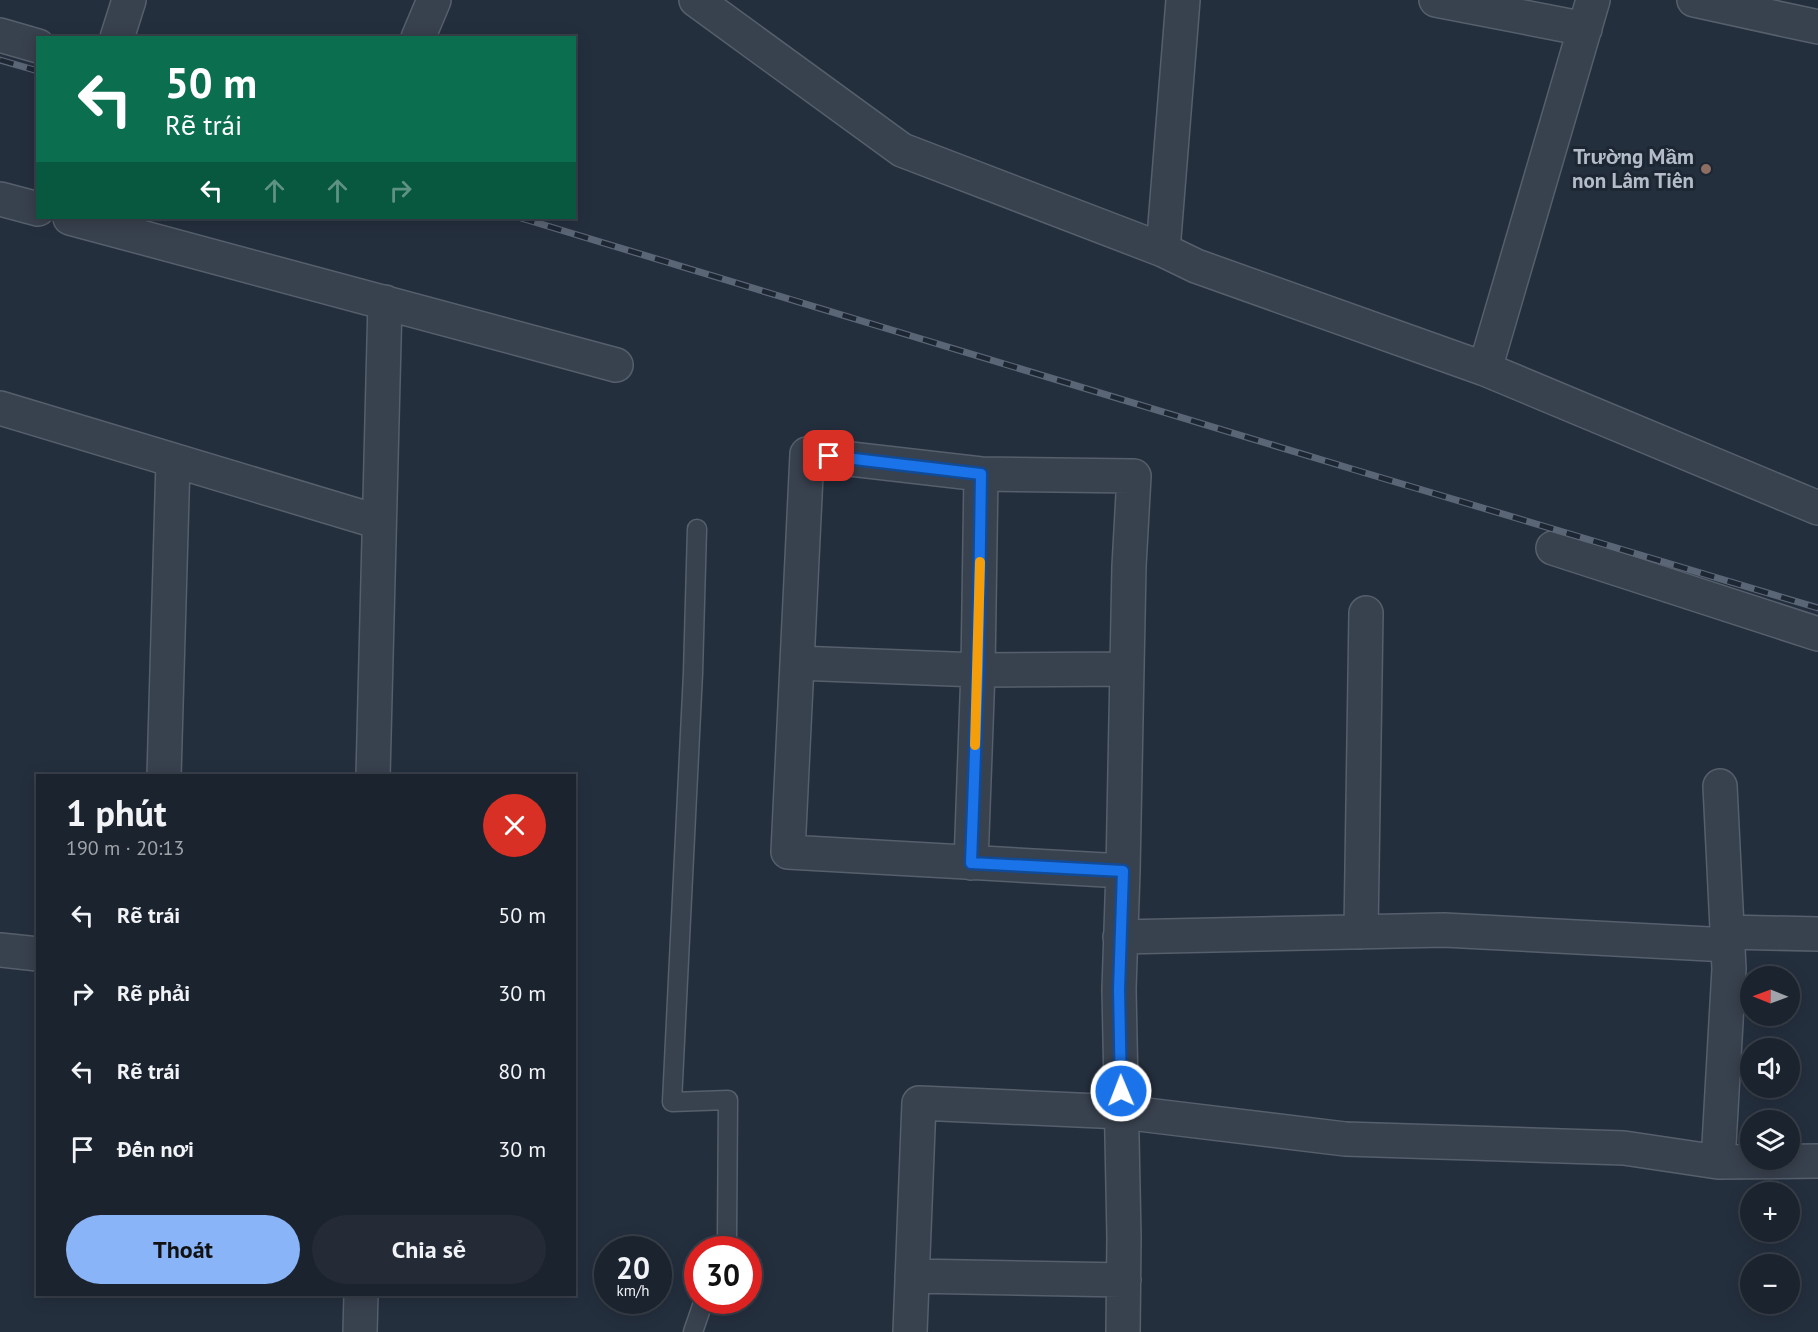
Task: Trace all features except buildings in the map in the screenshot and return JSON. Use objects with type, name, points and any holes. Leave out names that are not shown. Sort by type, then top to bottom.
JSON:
[{"type":"street","points":[[118,36],[129,0]]},
{"type":"street","points":[[419,36],[434,0]]},
{"type":"street","points":[[696,0],[902,150],[1163,250],[1196,266],[1485,369],[1818,508]]},
{"type":"street","points":[[1163,250],[1183,0]]},
{"type":"street","points":[[1436,0],[1589,15],[1485,369]]},
{"type":"street","points":[[1694,0],[1818,27]]},
{"type":"street","points":[[0,35],[36,45]]},
{"type":"street","points":[[0,199],[36,208]]},
{"type":"street","points":[[74,219],[616,365]]},
{"type":"street","points":[[373,774],[385,302]]},
{"type":"street","points":[[0,408],[379,522]]},
{"type":"street","points":[[1123,871],[788,852],[807,454],[981,474],[1134,476],[1129,566],[1123,871],[1119,989],[1123,1332]]},
{"type":"street","points":[[164,774],[173,461]]},
{"type":"street","points":[[971,863],[978,670],[981,474]]},
{"type":"street","points":[[1552,548],[1818,633]]},
{"type":"street","points":[[1360,932],[1366,613]]},
{"type":"street","points":[[797,663],[978,670],[1127,669]]},
{"type":"street","points":[[1718,1162],[1729,969],[1720,786]]},
{"type":"street","points":[[1120,936],[1444,930],[1728,939],[1818,934]]},
{"type":"street","points":[[0,950],[36,954]]},
{"type":"street","points":[[910,1332],[919,1103],[1122,1112],[1345,1139],[1624,1148],[1718,1162],[1818,1161]]},
{"type":"street","points":[[912,1276],[1124,1280]]},
{"type":"street","points":[[360,1332],[361,1296]]},
{"type":"lane","points":[[697,529],[693,673],[672,1102],[728,1100],[728,1236]]},
{"type":"lane","points":[[693,1332],[699,1314]]},
{"type":"railway","points":[[0,60],[36,70]]},
{"type":"railway","points":[[524,219],[1818,608]]},
{"type":"slow traffic","points":[[975,745],[980,562]]},
{"type":"place","name":"Trường Mầm non Lâm Tiên","points":[[1706,169]]},
{"type":"route","points":[[829,456],[981,474],[978,670],[971,863],[1123,871],[1119,989],[1121,1091]]}]
